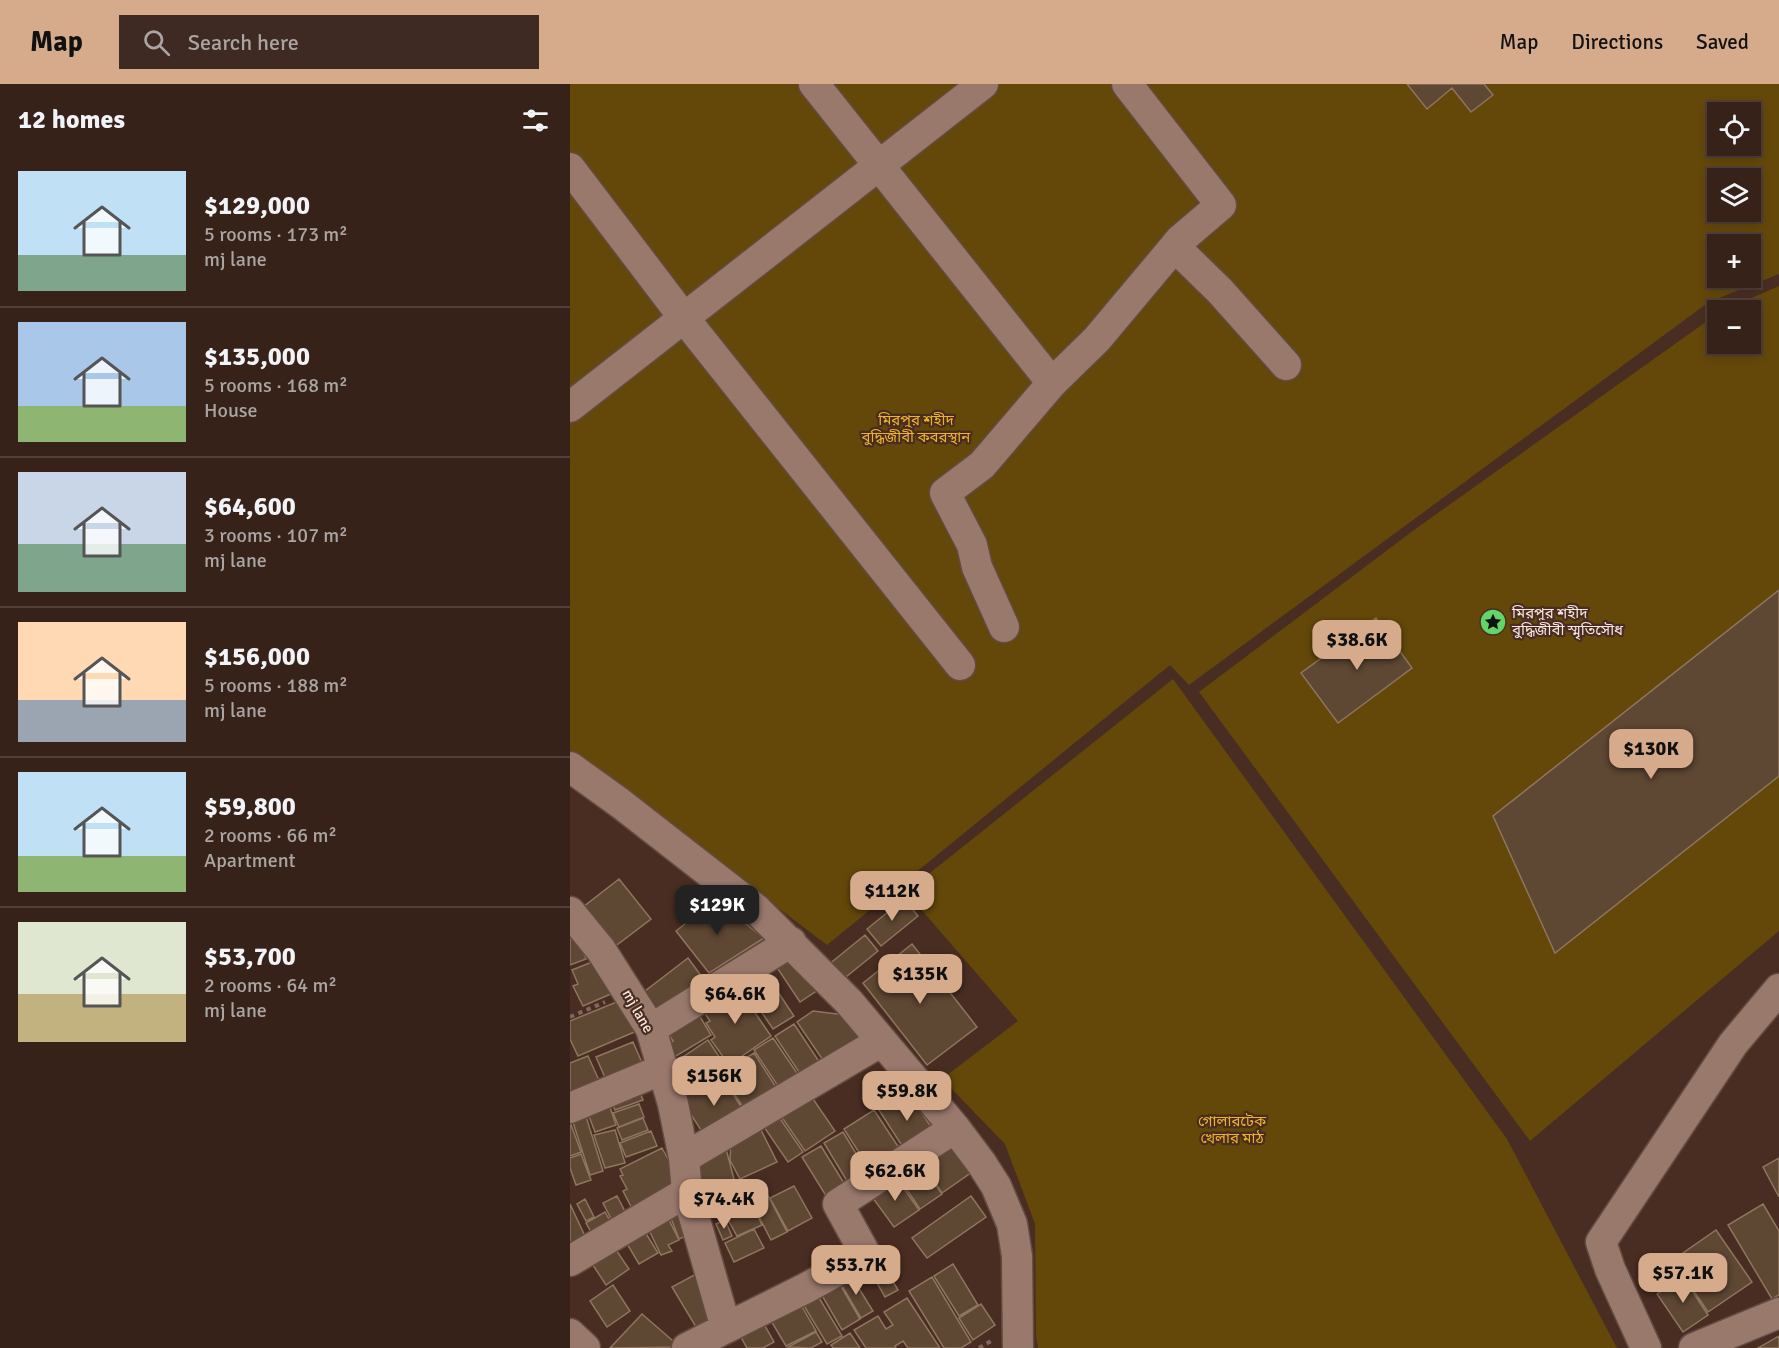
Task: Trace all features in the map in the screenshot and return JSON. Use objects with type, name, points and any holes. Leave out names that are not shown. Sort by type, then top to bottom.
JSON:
[{"type":"street","points":[[814,84],[1052,383]]},
{"type":"street","points":[[570,407],[983,84]]},
{"type":"street","points":[[1004,627],[980,575],[972,545],[945,493],[982,465],[1052,383],[1097,339],[1180,240],[1221,205],[1127,84]]},
{"type":"street","points":[[570,168],[684,318],[960,665]]},
{"type":"street","points":[[1174,247],[1220,291],[1286,366]]},
{"type":"street","points":[[570,767],[756,909],[849,1002],[955,1128],[996,1186],[1012,1224],[1017,1256],[1018,1348]]},
{"type":"street","name":"mj lane","points":[[570,912],[601,950],[651,1029],[673,1104],[684,1158],[687,1192],[726,1328]]},
{"type":"street","points":[[651,1029],[791,942]]},
{"type":"street","points":[[1646,1348],[1610,1269],[1601,1242],[1733,1044],[1779,989]]},
{"type":"street","points":[[684,1158],[882,1041]]},
{"type":"street","points":[[570,1108],[663,1069]]},
{"type":"street","points":[[687,1348],[866,1255],[838,1204],[955,1128]]},
{"type":"street","points":[[570,1261],[687,1192]]},
{"type":"street","points":[[1694,1348],[1737,1340],[1779,1313]]},
{"type":"street","points":[[570,1334],[585,1348]]},
{"type":"path","points":[[570,1017],[628,993]]},
{"type":"green space","name":"মিরপুর শহীদ বুদ্ধিজীবী কবরস্থান","points":[[570,84],[1779,84],[1779,274],[1761,281],[1761,234],[1707,234],[1707,288],[1744,288],[1714,300],[1707,300],[1707,303],[1189,685],[1170,665],[827,945],[570,750]]},
{"type":"green space","points":[[1779,286],[1779,931],[1530,1141],[1199,692],[1414,530],[1707,321],[1707,354],[1761,354],[1761,300],[1747,300]]},
{"type":"green space","name":"গোলারটেক খেলার মাঠ","points":[[1173,679],[1507,1139],[1617,1348],[1038,1348],[1035,1224],[1005,1144],[942,1079],[1018,1021],[906,892]]},
{"type":"building","points":[[1407,84],[1484,84],[1493,95],[1471,112],[1452,88],[1427,109]]},
{"type":"building","points":[[1779,590],[1779,776],[1555,953],[1493,816]]},
{"type":"building","points":[[1376,618],[1412,668],[1338,723],[1301,673]]},
{"type":"building","points":[[619,879],[651,919],[609,951],[578,911]]},
{"type":"building","points":[[904,899],[918,916],[881,946],[867,929]]},
{"type":"building","points":[[715,900],[764,938],[709,973],[676,931]]},
{"type":"building","points":[[570,931],[580,944],[586,959],[570,965]]},
{"type":"building","points":[[865,935],[878,951],[841,981],[828,965]]},
{"type":"building","points":[[912,944],[977,1027],[927,1065],[863,983]]},
{"type":"building","points":[[795,949],[821,988],[800,1002],[774,963]]},
{"type":"building","points":[[688,958],[705,981],[657,1017],[640,995]]},
{"type":"building","points":[[597,960],[613,993],[583,1006],[573,986],[578,984],[572,970]]},
{"type":"building","points":[[768,977],[794,1016],[773,1029],[747,991]]},
{"type":"building","points":[[736,985],[771,1036],[729,1065],[711,1040],[715,1037],[706,1023],[710,1021],[702,1009]]},
{"type":"building","points":[[624,999],[639,1030],[578,1056],[570,1039],[570,1021]]},
{"type":"building","points":[[696,1010],[711,1035],[671,1059],[664,1047],[673,1041],[665,1028]]},
{"type":"building","points":[[813,1011],[845,1015],[863,1042],[827,1066],[797,1022]]},
{"type":"building","points":[[794,1024],[824,1069],[805,1081],[775,1036]]},
{"type":"building","points":[[773,1038],[803,1082],[784,1095],[754,1050]]},
{"type":"building","points":[[708,1040],[724,1064],[682,1093],[673,1078],[677,1061]]},
{"type":"building","points":[[633,1042],[647,1074],[610,1089],[596,1057]]},
{"type":"building","points":[[754,1053],[781,1095],[748,1115],[721,1073]]},
{"type":"building","points":[[588,1056],[602,1087],[570,1101],[570,1063]]},
{"type":"building","points":[[720,1074],[747,1116],[708,1141],[681,1099]]},
{"type":"building","points":[[638,1087],[643,1100],[615,1110],[609,1097]]},
{"type":"building","points":[[906,1089],[937,1136],[908,1155],[877,1107]]},
{"type":"building","points":[[811,1096],[835,1131],[805,1151],[781,1116]]},
{"type":"building","points":[[609,1104],[616,1125],[595,1132],[587,1111]]},
{"type":"building","points":[[639,1104],[644,1117],[619,1127],[613,1113]]},
{"type":"building","points":[[584,1110],[603,1171],[590,1175],[570,1113]]},
{"type":"building","points":[[874,1110],[905,1157],[874,1176],[844,1129]]},
{"type":"building","points":[[779,1117],[803,1152],[788,1162],[764,1127]]},
{"type":"building","points":[[643,1118],[648,1130],[622,1140],[617,1128]]},
{"type":"building","points":[[570,1122],[581,1152],[570,1156]]},
{"type":"building","points":[[759,1126],[777,1162],[740,1179],[730,1160],[731,1139]]},
{"type":"building","points":[[615,1130],[625,1163],[605,1168],[594,1135]]},
{"type":"building","points":[[651,1131],[657,1146],[626,1157],[620,1143]]},
{"type":"building","points":[[843,1132],[869,1175],[850,1186],[824,1143]]},
{"type":"building","points":[[948,1139],[972,1172],[942,1193],[919,1159]]},
{"type":"building","points":[[725,1145],[734,1179],[704,1190],[692,1162]]},
{"type":"building","points":[[821,1146],[847,1188],[828,1199],[802,1157]]},
{"type":"building","points":[[662,1148],[686,1192],[636,1216],[623,1191],[627,1189],[620,1176],[623,1175],[620,1169]]},
{"type":"building","points":[[581,1154],[591,1180],[576,1185],[570,1168],[570,1158]]},
{"type":"building","points":[[1779,1158],[1779,1197],[1763,1167]]},
{"type":"building","points":[[918,1160],[942,1194],[920,1209],[897,1175]]},
{"type":"building","points":[[895,1176],[919,1210],[894,1227],[870,1194]]},
{"type":"building","points":[[762,1184],[787,1232],[771,1240],[746,1192]]},
{"type":"building","points":[[794,1186],[812,1218],[788,1231],[770,1198]]},
{"type":"building","points":[[617,1196],[632,1225],[618,1232],[603,1203]]},
{"type":"building","points":[[971,1196],[986,1217],[927,1258],[912,1238]]},
{"type":"building","points":[[585,1199],[594,1217],[586,1221],[577,1204]]},
{"type":"building","points":[[570,1204],[591,1249],[570,1264]]},
{"type":"building","points":[[690,1204],[693,1233],[679,1239],[669,1213]]},
{"type":"building","points":[[1763,1204],[1779,1231],[1779,1295],[1772,1299],[1728,1225]]},
{"type":"building","points":[[753,1206],[762,1225],[737,1236],[727,1218]]},
{"type":"building","points":[[605,1212],[617,1233],[598,1244],[586,1223]]},
{"type":"building","points":[[666,1214],[679,1240],[668,1245],[672,1251],[661,1255],[648,1228]]},
{"type":"building","points":[[725,1220],[732,1236],[723,1240],[716,1224]]},
{"type":"building","points":[[642,1227],[658,1253],[639,1264],[623,1237]]},
{"type":"building","points":[[754,1229],[764,1248],[734,1262],[725,1243]]},
{"type":"building","points":[[1716,1230],[1752,1282],[1708,1312],[1673,1260]]},
{"type":"building","points":[[612,1244],[629,1269],[606,1285],[589,1259]]},
{"type":"building","points":[[1670,1258],[1681,1276],[1657,1291],[1645,1274]]},
{"type":"building","points":[[953,1264],[978,1305],[959,1316],[934,1276]]},
{"type":"building","points":[[884,1266],[898,1290],[885,1297],[871,1272]]},
{"type":"building","points":[[696,1274],[712,1330],[702,1337],[672,1287]]},
{"type":"building","points":[[850,1274],[873,1311],[861,1318],[839,1281]]},
{"type":"building","points":[[932,1277],[971,1342],[961,1348],[944,1348],[909,1291]]},
{"type":"building","points":[[1683,1277],[1708,1315],[1683,1332],[1657,1294]]},
{"type":"building","points":[[838,1281],[860,1319],[842,1330],[820,1292]]},
{"type":"building","points":[[613,1285],[630,1311],[607,1327],[590,1301]]},
{"type":"building","points":[[815,1291],[842,1336],[827,1344],[800,1299]]},
{"type":"building","points":[[797,1298],[816,1331],[786,1346],[767,1314]]},
{"type":"building","points":[[907,1298],[940,1348],[908,1348],[903,1341],[895,1346],[896,1348],[866,1348],[854,1330],[878,1316],[886,1329],[893,1325],[884,1312]]},
{"type":"building","points":[[981,1304],[995,1325],[973,1340],[959,1318]]},
{"type":"building","points":[[642,1314],[680,1347],[610,1348]]},
{"type":"building","points":[[760,1317],[774,1342],[763,1348],[747,1348],[737,1330]]},
{"type":"building","points":[[816,1332],[822,1342],[811,1348],[788,1347]]},
{"type":"building","points":[[850,1333],[860,1348],[833,1348],[831,1345]]},
{"type":"building","points":[[1779,1336],[1779,1348],[1758,1348]]},
{"type":"place","name":"মিরপুর শহীদ বুদ্ধিজীবী স্মৃতিসৌধ","points":[[1493,622]]}]
